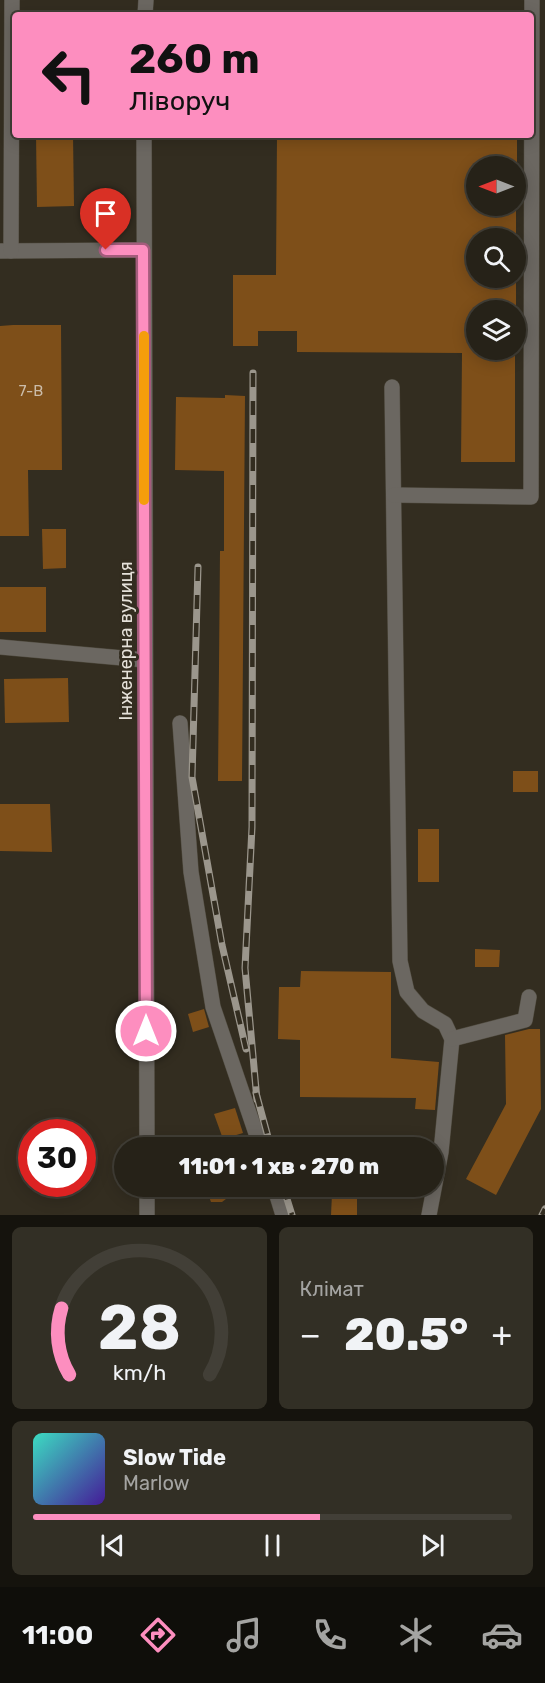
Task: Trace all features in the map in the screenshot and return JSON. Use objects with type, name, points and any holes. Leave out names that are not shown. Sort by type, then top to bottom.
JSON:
[{"type":"street","points":[[12,0],[6,250],[143,250]]},
{"type":"street","name":"Інженерна вулиця","points":[[144,138],[147,1137]]},
{"type":"street","points":[[394,495],[531,497],[531,138]]},
{"type":"street","points":[[392,387],[400,961],[407,992],[423,1011],[445,1024],[452,1039],[441,1152],[429,1215]]},
{"type":"street","points":[[0,647],[145,660]]},
{"type":"street","points":[[180,723],[191,872],[213,1007],[257,1137]]},
{"type":"street","points":[[452,1039],[525,1020],[529,997]]},
{"type":"street","points":[[147,1197],[147,1215]]},
{"type":"street","points":[[277,1197],[283,1215]]},
{"type":"building","points":[[36,138],[73,138],[74,206],[37,207]]},
{"type":"building","points":[[277,138],[517,138],[517,156],[466,156],[466,216],[516,216],[516,228],[466,228],[466,288],[516,288],[516,300],[466,300],[466,360],[515,360],[515,462],[461,462],[462,353],[297,352],[297,331],[258,331],[258,346],[233,346],[233,275],[276,275]]},
{"type":"building","points":[[61,325],[62,470],[28,470],[29,536],[0,536],[0,326]]},
{"type":"building","points":[[225,395],[245,396],[242,781],[218,781],[220,551],[224,551],[224,471],[175,470],[176,397],[225,398]]},
{"type":"building","points":[[42,529],[66,529],[66,568],[43,569]]},
{"type":"building","points":[[0,587],[46,587],[46,632],[0,632]]},
{"type":"building","points":[[68,678],[69,722],[5,723],[4,679]]},
{"type":"building","points":[[513,771],[538,771],[538,792],[513,792]]},
{"type":"building","points":[[0,804],[50,804],[52,852],[0,851]]},
{"type":"building","points":[[418,829],[439,829],[439,882],[418,882]]},
{"type":"building","points":[[475,949],[500,950],[499,967],[475,967]]},
{"type":"building","points":[[301,971],[391,972],[391,1058],[439,1062],[435,1110],[415,1109],[416,1098],[300,1097],[300,1040],[278,1039],[279,987],[300,987]]},
{"type":"building","points":[[204,1009],[209,1027],[193,1032],[188,1014]]},
{"type":"building","points":[[529,1029],[540,1029],[541,1109],[496,1195],[466,1179],[506,1104],[505,1035]]},
{"type":"building","points":[[235,1108],[243,1133],[222,1137],[214,1114]]},
{"type":"building","points":[[209,1197],[229,1197],[222,1202],[211,1202]]},
{"type":"building","points":[[332,1197],[357,1197],[357,1215],[331,1215]]},
{"type":"railway","points":[[253,373],[252,827],[245,968],[257,1100]]},
{"type":"railway","points":[[198,567],[192,777],[222,945],[246,1049]]},
{"type":"railway","points":[[256,1093],[268,1137]]},
{"type":"railway","points":[[286,1197],[292,1215]]},
{"type":"railway","points":[[542,1215],[545,1209]]},
{"type":"slow traffic","points":[[144,336],[144,500]]},
{"type":"route","points":[[106,250],[143,250],[146,1031]]}]
